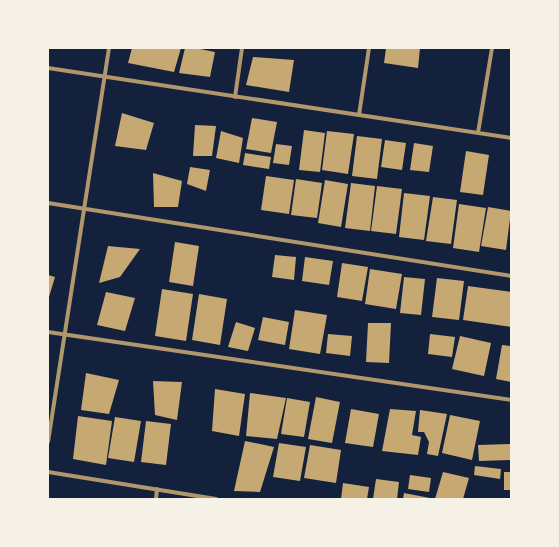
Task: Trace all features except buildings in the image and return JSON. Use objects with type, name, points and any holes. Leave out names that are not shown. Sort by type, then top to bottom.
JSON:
[{"type":"street","points":[[48,442],[109,48]]},
{"type":"street","points":[[235,97],[242,48]]},
{"type":"street","points":[[359,116],[369,48]]},
{"type":"street","points":[[478,133],[492,48]]},
{"type":"street","points":[[48,68],[511,138]]},
{"type":"street","points":[[48,203],[511,276]]},
{"type":"street","points":[[48,332],[511,400]]},
{"type":"street","points":[[48,472],[216,499]]},
{"type":"street","points":[[156,499],[157,489]]}]
